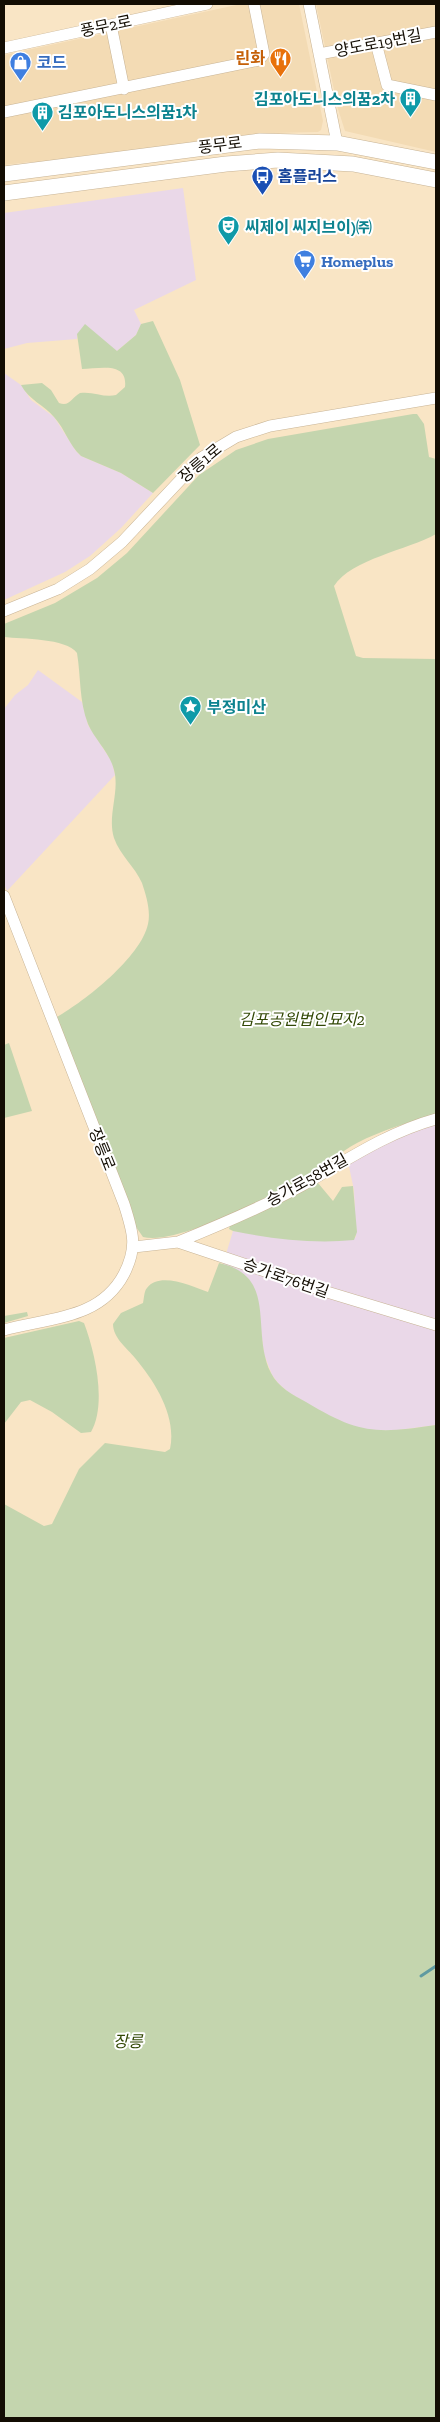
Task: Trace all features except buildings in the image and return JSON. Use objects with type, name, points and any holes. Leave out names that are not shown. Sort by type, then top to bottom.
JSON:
[{"type":"street","name":"풍무2로","points":[[4,48],[208,4]]},
{"type":"street","points":[[4,112],[261,60],[264,54],[254,4]]},
{"type":"street","points":[[309,4],[337,143]]},
{"type":"street","points":[[111,25],[124,89]]},
{"type":"street","name":"양도로19번길","points":[[319,54],[436,32]]},
{"type":"street","points":[[376,43],[387,85],[436,94]]},
{"type":"street","name":"풍무로","points":[[4,174],[242,142],[291,140],[337,143],[436,162]]},
{"type":"street","name":"풍무로","points":[[4,193],[226,164],[278,160],[353,164],[436,180]]},
{"type":"street","name":"장릉1로","points":[[4,611],[58,589],[90,569],[122,542],[201,458],[216,446],[270,426],[436,398]]},
{"type":"street","name":"장릉로","points":[[4,896],[124,1204],[131,1224],[134,1247]]},
{"type":"street","name":"승가로58번길","points":[[178,1242],[240,1216],[302,1186],[387,1136],[436,1120]]},
{"type":"street","name":"승가로76번길","points":[[134,1247],[178,1242],[327,1292],[436,1325]]},
{"type":"street","points":[[4,1330],[69,1315],[94,1307],[112,1292],[120,1282],[134,1247]]},
{"type":"shaded area","points":[[241,4],[299,4],[323,121],[321,130],[318,132],[271,133],[51,162],[4,165],[4,55]]},
{"type":"shaded area","points":[[316,4],[436,4],[436,152],[345,131],[338,109]]},
{"type":"shaded area","points":[[183,188],[196,280],[134,310],[141,324],[136,335],[117,351],[77,334],[77,339],[27,343],[4,349],[4,213]]},
{"type":"shaded area","points":[[4,373],[21,385],[31,400],[54,417],[81,456],[121,473],[153,493],[121,528],[90,556],[65,572],[4,600]]},
{"type":"shaded area","points":[[38,670],[82,702],[88,725],[112,762],[115,775],[7,891],[4,884],[4,709],[15,695],[28,685]]},
{"type":"shaded area","points":[[436,1124],[436,1425],[391,1431],[365,1430],[350,1426],[322,1412],[288,1392],[278,1383],[272,1375],[264,1354],[256,1292],[223,1264],[233,1231],[302,1240],[349,1240],[356,1237],[354,1190],[348,1162],[383,1143]]},
{"type":"green space","points":[[153,321],[180,380],[200,445],[153,493],[121,473],[81,456],[54,417],[28,395],[21,385],[42,383],[51,390],[59,403],[63,404],[68,403],[80,393],[116,395],[125,387],[125,379],[122,373],[111,368],[82,369],[77,334],[85,324],[117,351],[136,335],[141,324]]},
{"type":"green space","name":"김포공원법인묘지2","points":[[417,414],[424,424],[429,457],[436,459],[436,534],[366,562],[342,577],[334,586],[356,656],[363,658],[436,659],[436,1115],[366,1138],[309,1175],[227,1216],[179,1234],[159,1238],[143,1237],[136,1227],[57,1017],[69,1010],[110,977],[135,950],[148,924],[149,914],[146,898],[139,877],[114,838],[112,821],[116,787],[114,770],[109,758],[91,730],[85,715],[77,653],[63,644],[54,642],[4,637],[4,624],[55,603],[97,578],[127,553],[199,475],[236,450],[268,439]]},
{"type":"green space","points":[[9,1043],[32,1111],[4,1118],[4,1045]]},
{"type":"green space","points":[[318,1183],[333,1201],[342,1187],[353,1186],[357,1232],[354,1240],[294,1240],[248,1234],[229,1229],[230,1226]]},
{"type":"green space","name":"장릉","points":[[219,1263],[238,1270],[249,1280],[256,1292],[260,1307],[265,1357],[274,1378],[286,1390],[324,1413],[355,1426],[368,1429],[398,1430],[436,1425],[436,2418],[4,2418],[4,1504],[44,1526],[52,1524],[79,1469],[105,1443],[165,1452],[170,1449],[170,1424],[163,1400],[143,1367],[115,1334],[113,1324],[121,1313],[143,1303],[146,1289],[153,1283],[168,1280],[208,1292]]},
{"type":"green space","points":[[27,1312],[28,1316],[4,1323],[4,1316]]},
{"type":"green space","points":[[79,1321],[84,1323],[88,1335],[98,1378],[98,1407],[96,1420],[91,1432],[81,1433],[52,1412],[30,1400],[21,1402],[4,1424],[4,1338]]},
{"type":"waterway","points":[[421,1976],[436,1966]]},
{"type":"place","name":"린화","points":[[281,77]]},
{"type":"place","name":"코드","points":[[21,81]]},
{"type":"place","name":"김포아도니스의꿈2차","points":[[411,118]]},
{"type":"place","name":"김포아도니스의꿈1차","points":[[42,131]]},
{"type":"place","name":"홈플러스","points":[[262,195]]},
{"type":"place","name":"씨제이 씨지브이)㈜","points":[[229,246]]},
{"type":"place","name":"Homeplus","points":[[305,280]]},
{"type":"place","name":"부정미산","points":[[191,726]]}]
